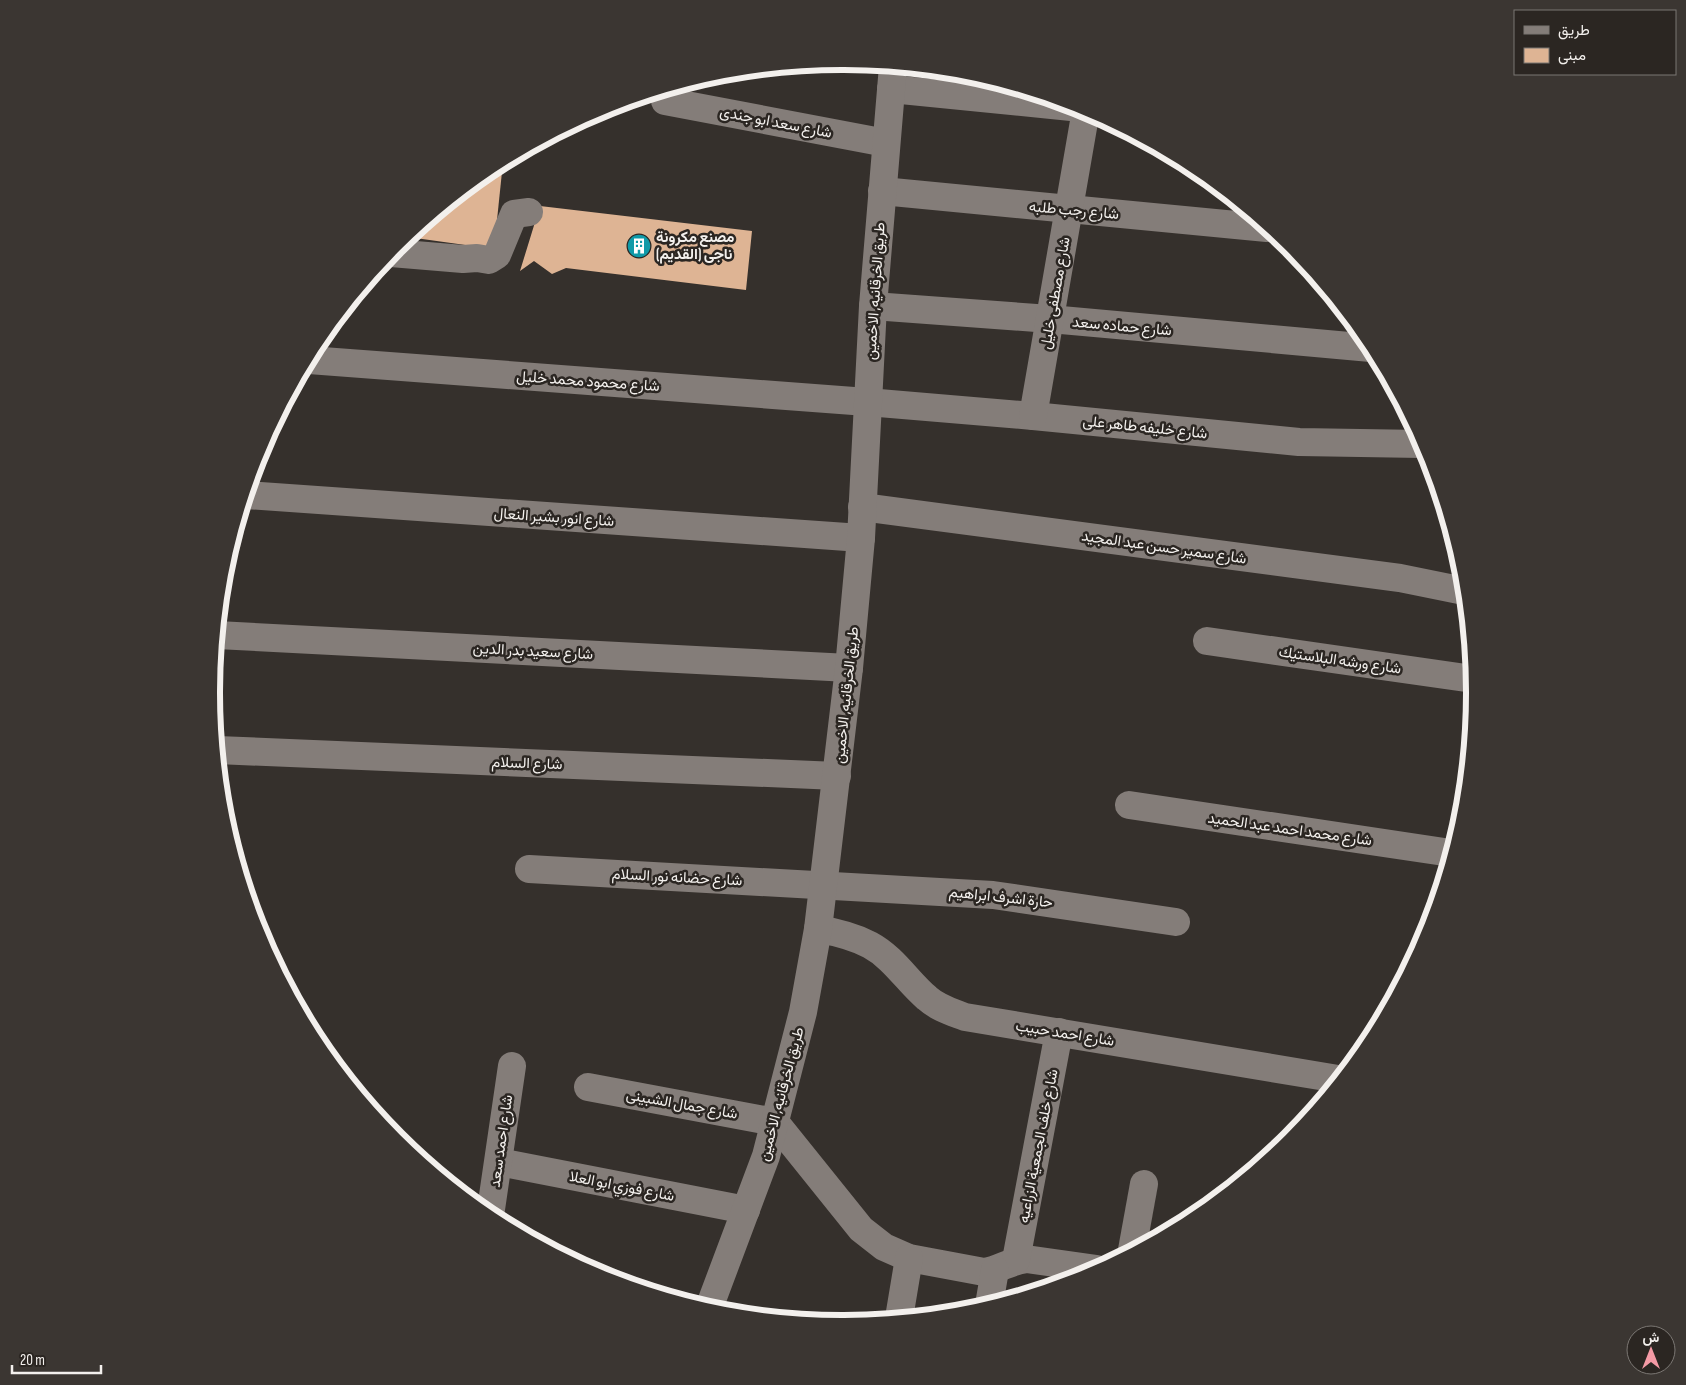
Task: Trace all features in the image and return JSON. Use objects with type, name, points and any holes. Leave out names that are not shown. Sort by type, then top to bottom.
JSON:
[{"type":"street","points":[[892,77],[1034,100]]},
{"type":"street","name":"طريق الخرقانيه, الاخمين","points":[[712,1301],[766,1156],[803,1012],[825,885],[850,668],[861,538],[873,306],[892,77]]},
{"type":"street","name":"شارع سعد ابو جندى","points":[[666,101],[886,143]]},
{"type":"street","name":"شارع مصطفى خليل","points":[[1033,416],[1085,119]]},
{"type":"street","name":"شارع رجب طلبه","points":[[882,191],[1256,227]]},
{"type":"street","points":[[401,254],[489,260],[497,255],[514,214],[529,212]]},
{"type":"street","name":"شارع حماده سعد","points":[[873,306],[1050,319],[1361,347]]},
{"type":"street","name":"شارع محمود محمد خليل","points":[[317,361],[868,402]]},
{"type":"street","name":"شارع خليفه طاهر على","points":[[868,402],[1299,442],[1413,444]]},
{"type":"street","name":"شارع انور بشير النعال","points":[[253,495],[861,538]]},
{"type":"street","name":"شارع سمير حسن عبد المجيد","points":[[862,507],[1400,578],[1457,589]]},
{"type":"street","name":"شارع سعيد بدر الدين","points":[[224,635],[850,668]]},
{"type":"street","name":"شارع ورشه البلاستيك","points":[[1207,641],[1465,678]]},
{"type":"street","name":"شارع السلام","points":[[224,750],[838,776]]},
{"type":"street","name":"شارع محمد احمد عبد الحميد","points":[[1129,805],[1444,852]]},
{"type":"street","name":"شارع حضانه نور السلام","points":[[529,869],[825,885]]},
{"type":"street","name":"حارة اشرف ابراهيم","points":[[825,885],[993,895],[1176,922]]},
{"type":"street","name":"شارع احمد حبيب","points":[[818,929],[846,934],[871,946],[894,963],[928,999],[945,1010],[965,1017],[1331,1078]]},
{"type":"street","name":"شارع خلف الجمعية الزراعيه","points":[[993,1297],[1006,1265],[1059,1032]]},
{"type":"street","name":"شارع احمد سعد","points":[[492,1206],[512,1066]]},
{"type":"street","name":"شارع جمال الشبينى","points":[[588,1087],[775,1122]]},
{"type":"street","points":[[775,1122],[861,1229],[884,1247],[910,1258],[984,1272],[1006,1265],[1035,1260],[1083,1267]]},
{"type":"street","name":"شارع فوزي ابو العلا","points":[[499,1162],[746,1210]]},
{"type":"street","points":[[1133,1243],[1144,1184]]},
{"type":"street","points":[[900,1312],[910,1258]]},
{"type":"building","points":[[502,172],[494,249],[418,238],[464,199]]},
{"type":"building","name":"مصنع مكرونة ناجى (القديم)","points":[[540,206],[752,231],[746,290],[566,268],[552,274],[534,261],[520,271]]},
{"type":"place","name":"مصنع مكرونة ناجى (القديم)","points":[[639,246]]}]
